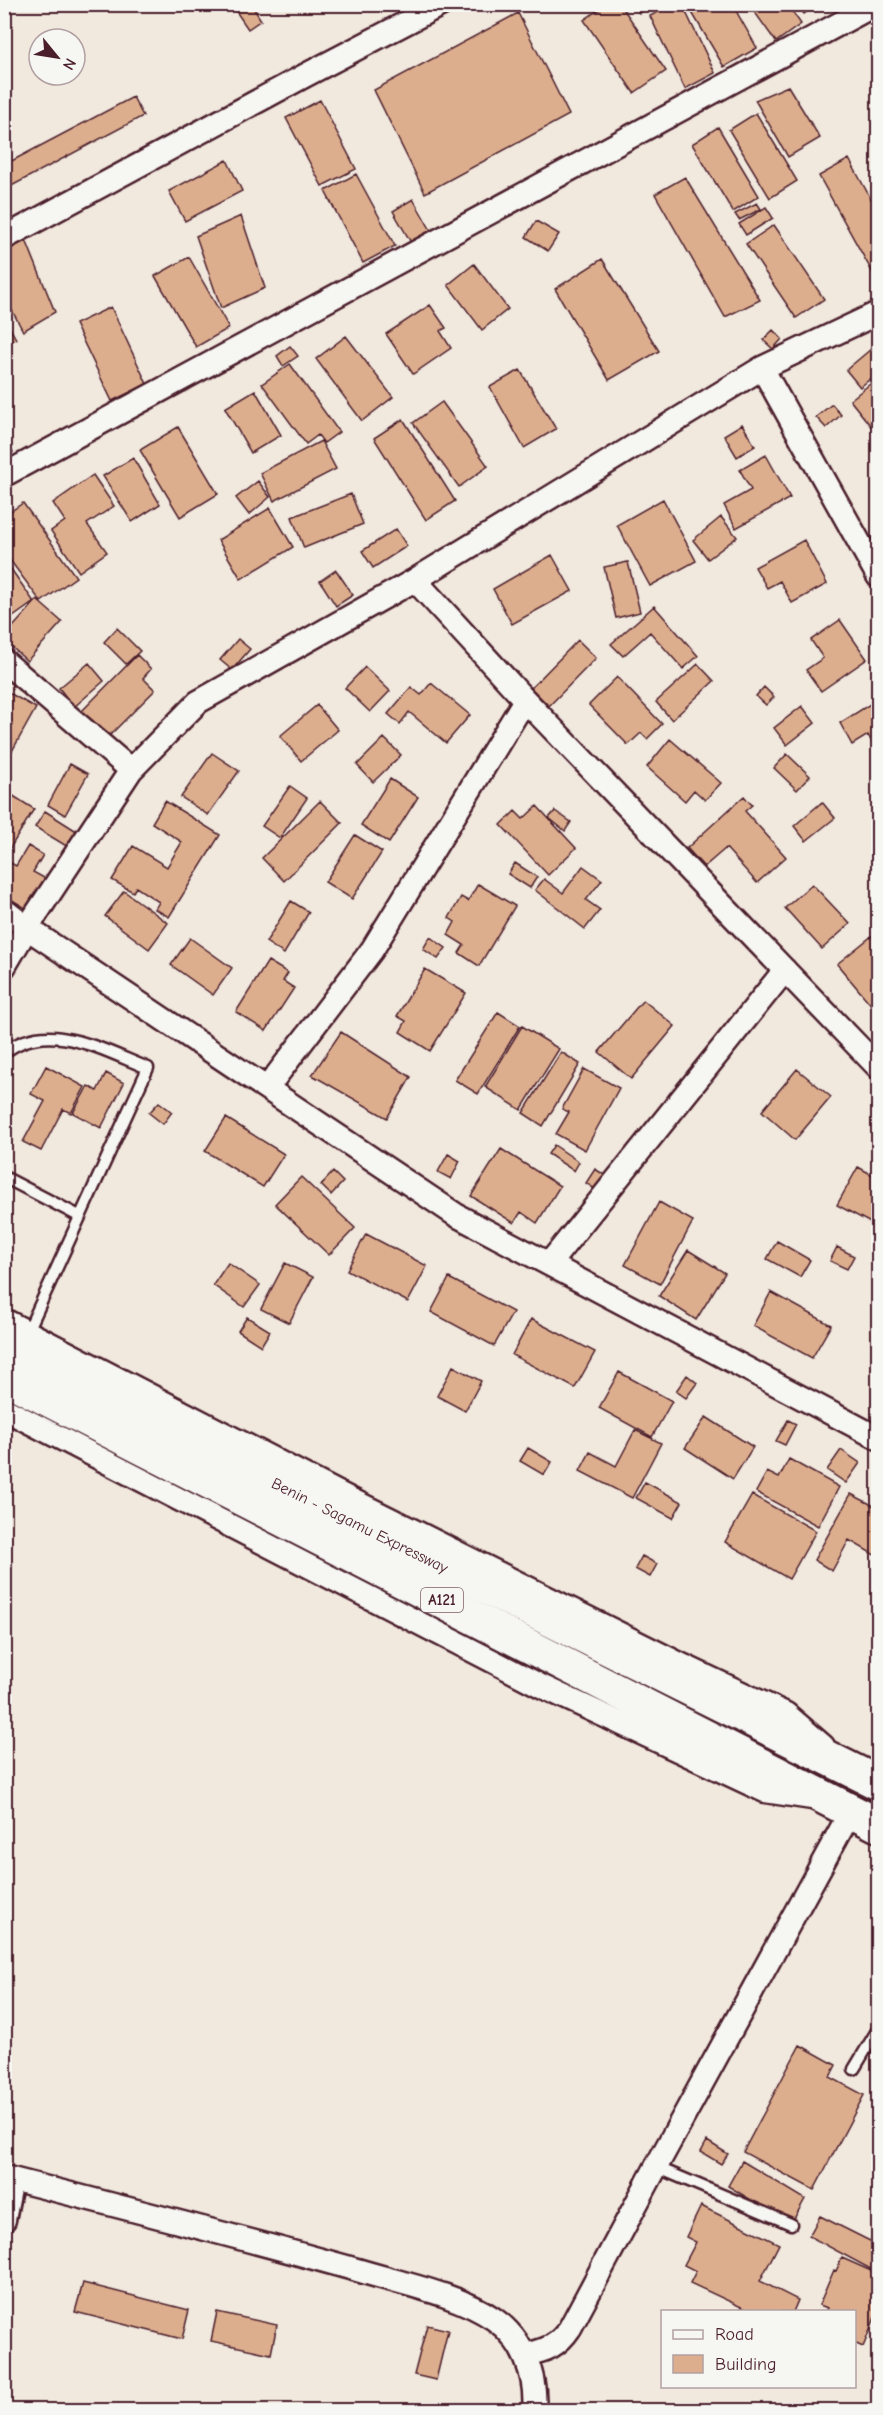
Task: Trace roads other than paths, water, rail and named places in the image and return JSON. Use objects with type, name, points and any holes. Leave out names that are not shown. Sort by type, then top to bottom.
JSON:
[{"type":"highway","name":"Benin - Sagamu Expressway","points":[[16,1338],[244,1467],[879,1783]]},
{"type":"highway","name":"A121","points":[[4,1377],[853,1812]]},
{"type":"street","points":[[4,238],[442,4]]},
{"type":"street","points":[[4,476],[876,4]]},
{"type":"street","points":[[4,967],[27,928],[131,770],[198,702],[415,580],[762,368],[879,313]]},
{"type":"street","points":[[762,368],[879,576]]},
{"type":"street","points":[[415,580],[525,700],[879,1067]]},
{"type":"street","points":[[4,661],[131,770]]},
{"type":"street","points":[[267,1088],[372,950],[525,700]]},
{"type":"street","points":[[4,910],[27,928],[456,1215],[879,1437]]},
{"type":"street","points":[[549,1264],[785,970]]},
{"type":"street","points":[[4,1320],[16,1338]]},
{"type":"street","points":[[4,1409],[531,1680],[616,1721],[765,1791],[853,1812],[656,2167],[566,2335],[561,2342],[547,2350],[525,2355]]},
{"type":"street","points":[[4,2220],[8,2178],[305,2255],[449,2297],[493,2318],[512,2334],[525,2355],[535,2398],[534,2410]]},
{"type":"lane","points":[[4,1053],[16,1043],[36,1036],[72,1039],[148,1068],[79,1216],[16,1338]]},
{"type":"lane","points":[[4,1178],[79,1216]]},
{"type":"lane","points":[[854,2069],[879,2030]]},
{"type":"lane","points":[[656,2167],[791,2224]]}]
